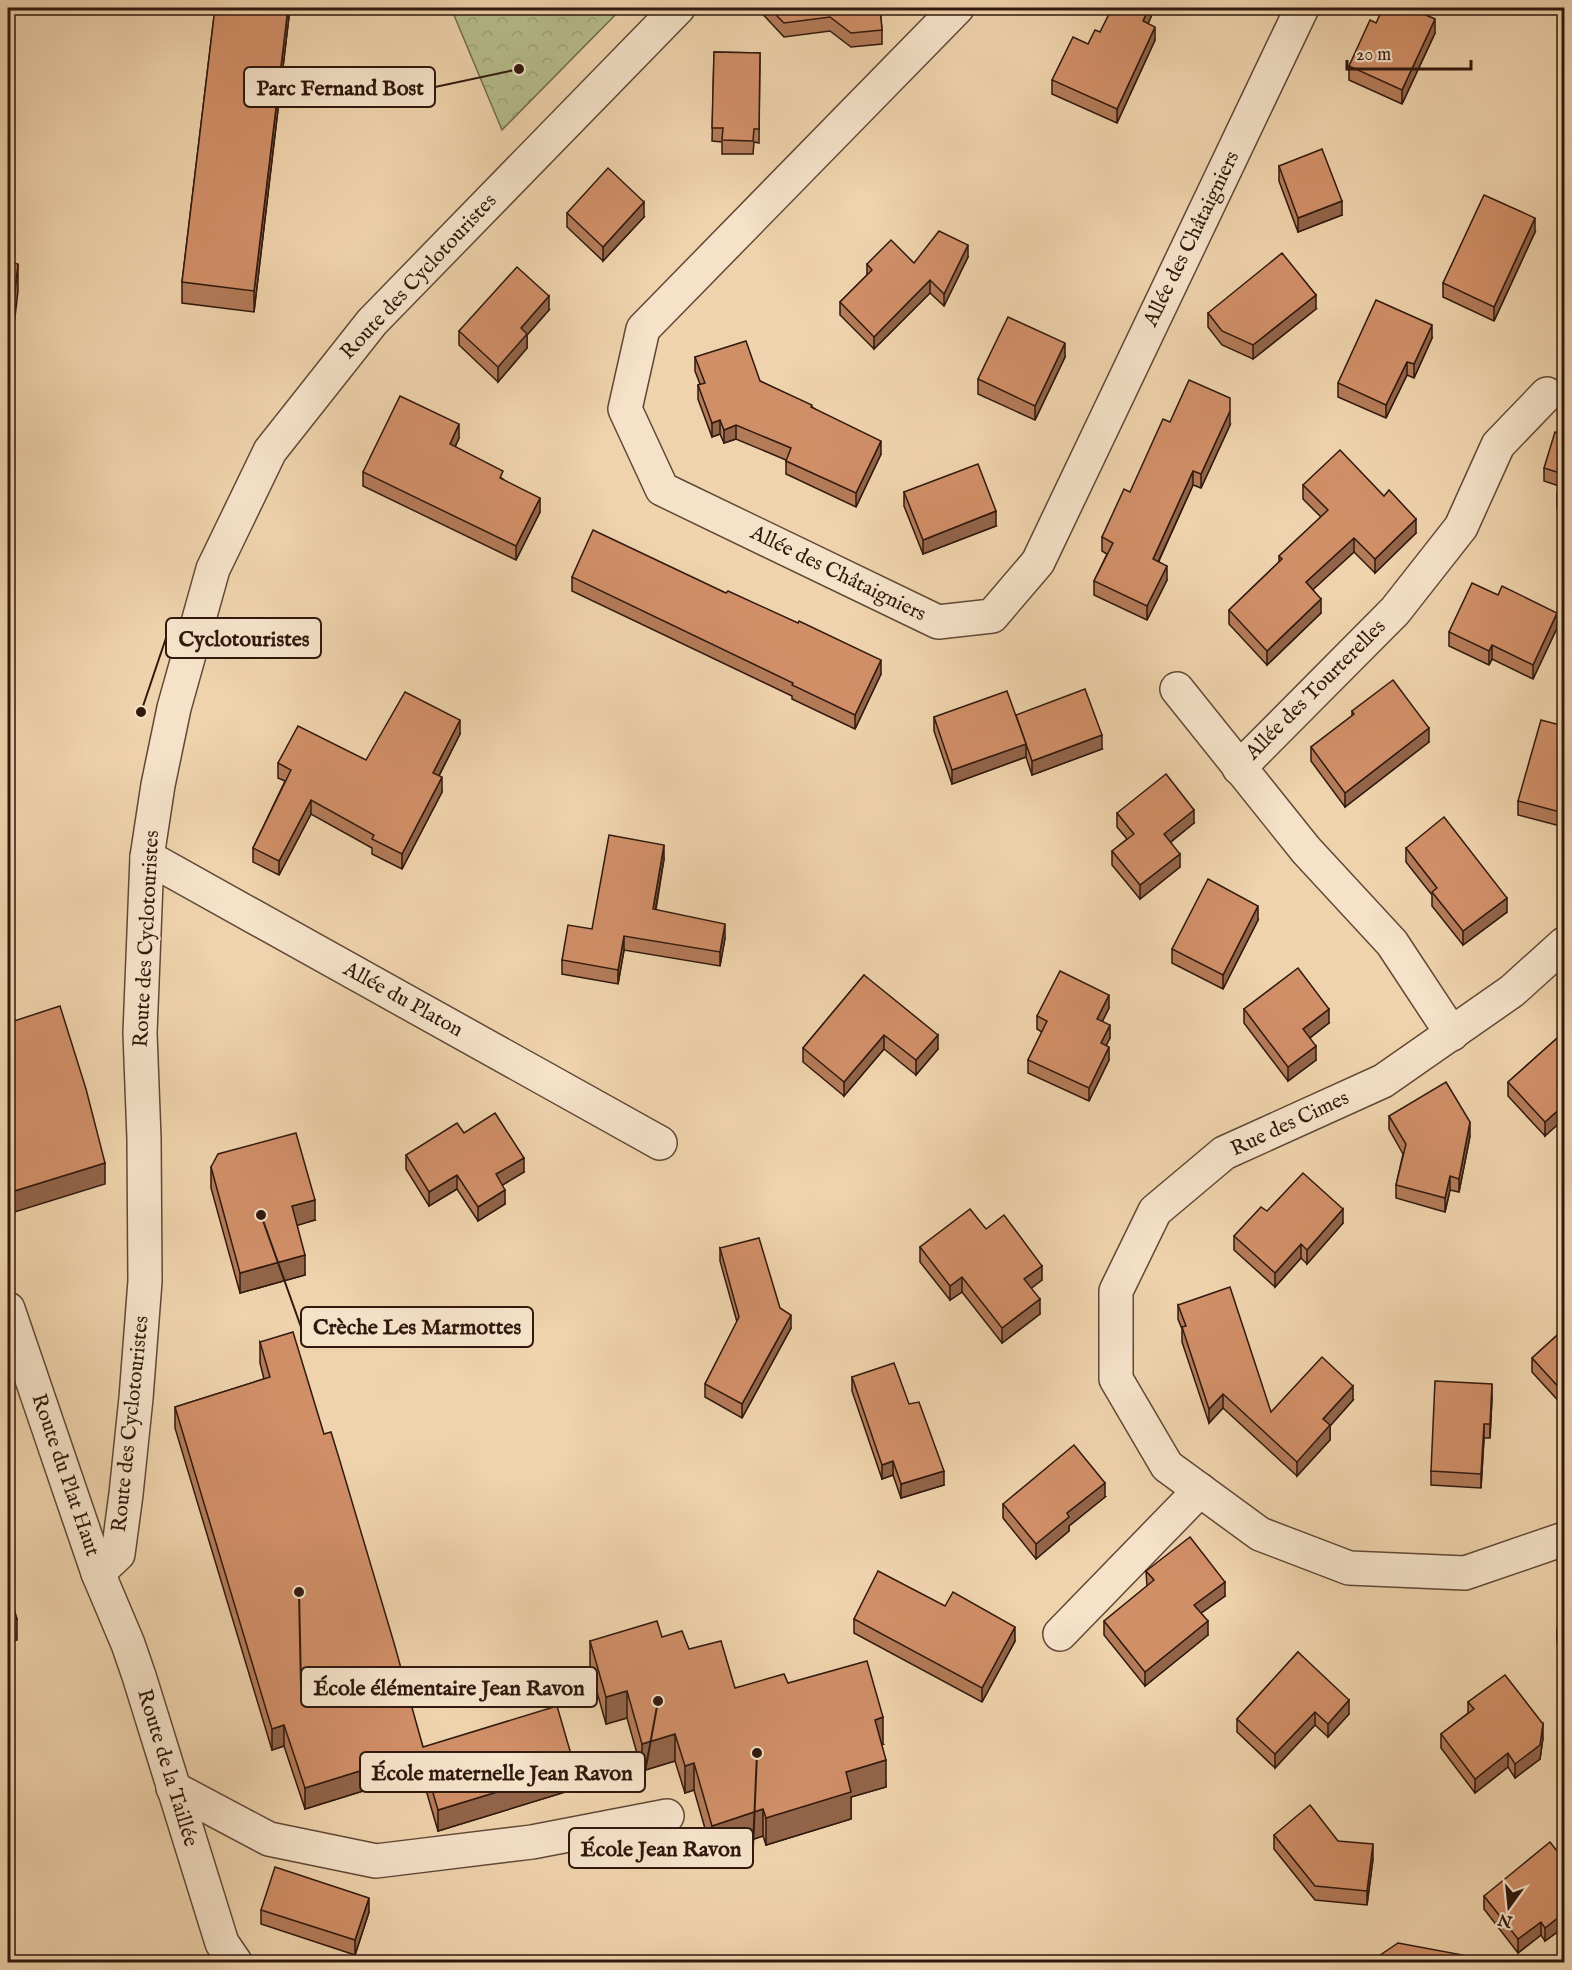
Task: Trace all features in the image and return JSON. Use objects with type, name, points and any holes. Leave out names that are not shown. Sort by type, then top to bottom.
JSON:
[{"type":"street","name":"Route des Cyclotouristes","points":[[98,1573],[117,1554],[130,1451],[145,1281],[144,1139],[140,1033],[147,857],[158,785],[174,708],[213,569],[270,451],[372,322],[678,8]]},
{"type":"street","name":"Allée des Châtaigniers","points":[[957,8],[643,329],[626,409],[662,489],[938,622],[992,616],[1038,562],[1302,8]]},
{"type":"street","name":"Allée des Tourterelles","points":[[1239,768],[1395,611],[1461,527],[1498,445],[1547,393]]},
{"type":"street","name":"Allée des Tourterelles","points":[[1177,689],[1306,850],[1392,943],[1452,1034]]},
{"type":"street","name":"Allée du Platon","points":[[147,857],[660,1143]]},
{"type":"street","name":"Rue des Cimes","points":[[1564,944],[1512,991],[1383,1081],[1224,1153],[1155,1211],[1116,1291],[1116,1379],[1167,1466],[1260,1534],[1349,1568],[1465,1573],[1564,1539]]},
{"type":"street","name":"Route du Plat Haut","points":[[8,1309],[98,1573]]},
{"type":"street","points":[[1060,1634],[1200,1490]]},
{"type":"street","name":"Route de la Taillée","points":[[98,1573],[128,1644],[222,1943],[235,1962]]},
{"type":"street","points":[[173,1788],[269,1839],[376,1861],[532,1842],[667,1816]]},
{"type":"green space","points":[[451,8],[622,8],[502,130]]},
{"type":"building","points":[[215,8],[288,8],[254,291],[182,282]]},
{"type":"building","points":[[769,8],[880,8],[882,30],[851,33],[830,17],[784,23]]},
{"type":"building","points":[[1112,8],[1149,8],[1143,21],[1155,27],[1117,109],[1052,80],[1073,37],[1088,44],[1095,30],[1100,32]]},
{"type":"building","points":[[1383,8],[1410,8],[1435,19],[1402,90],[1349,66],[1370,20],[1376,23]]},
{"type":"building","points":[[714,52],[760,53],[759,129],[754,129],[753,141],[722,140],[723,128],[712,128]]},
{"type":"building","points":[[1322,149],[1342,201],[1298,218],[1279,166]]},
{"type":"building","points":[[608,168],[644,202],[603,247],[567,213]]},
{"type":"building","points":[[1564,168],[1564,187],[1560,185]]},
{"type":"building","points":[[1484,195],[1535,218],[1494,307],[1443,283]]},
{"type":"building","points":[[939,231],[968,245],[944,294],[930,280],[874,337],[840,302],[872,270],[867,264],[891,240],[914,263]]},
{"type":"building","points":[[1282,253],[1316,295],[1253,345],[1222,331],[1208,313]]},
{"type":"building","points":[[8,262],[18,264],[8,350]]},
{"type":"building","points":[[517,267],[549,296],[521,328],[527,334],[498,367],[459,331]]},
{"type":"building","points":[[1376,300],[1432,325],[1414,364],[1407,362],[1386,405],[1338,383]]},
{"type":"building","points":[[1008,317],[1065,343],[1035,406],[978,379]]},
{"type":"building","points":[[746,341],[760,381],[881,441],[856,493],[786,461],[791,448],[736,425],[724,430],[720,420],[712,423],[698,385],[705,383],[695,357]]},
{"type":"building","points":[[1189,380],[1230,398],[1230,411],[1201,474],[1193,471],[1153,559],[1167,566],[1147,606],[1094,581],[1113,543],[1102,537],[1124,489],[1130,492],[1163,419],[1170,422]]},
{"type":"building","points":[[400,396],[459,424],[450,444],[503,471],[500,478],[540,498],[516,546],[363,472]]},
{"type":"building","points":[[8,422],[14,422],[8,479]]},
{"type":"building","points":[[1555,432],[1564,435],[1564,496],[1557,494],[1563,474],[1544,468]]},
{"type":"building","points":[[1340,450],[1384,496],[1389,490],[1416,519],[1375,559],[1354,538],[1306,582],[1321,599],[1267,651],[1229,610],[1282,559],[1279,556],[1328,510],[1303,485]]},
{"type":"building","points":[[978,464],[996,511],[923,540],[904,492]]},
{"type":"building","points":[[593,530],[726,593],[728,591],[798,623],[799,621],[881,660],[855,715],[572,577]]},
{"type":"building","points":[[1472,583],[1498,595],[1502,586],[1557,613],[1533,665],[1492,645],[1489,651],[1449,632]]},
{"type":"building","points":[[1393,680],[1429,728],[1345,793],[1311,747],[1354,714],[1352,711]]},
{"type":"building","points":[[1085,689],[1102,735],[1032,761],[1016,715]]},
{"type":"building","points":[[1007,691],[1026,744],[952,770],[934,717]]},
{"type":"building","points":[[405,692],[460,720],[433,773],[442,777],[402,854],[372,839],[374,835],[311,800],[279,861],[253,848],[291,770],[278,763],[298,726],[366,760]]},
{"type":"building","points":[[1541,720],[1564,726],[1564,813],[1518,801]]},
{"type":"building","points":[[1166,774],[1194,810],[1164,834],[1180,854],[1140,885],[1112,851],[1134,834],[1117,813]]},
{"type":"building","points":[[1444,817],[1507,898],[1463,931],[1432,892],[1437,888],[1406,848]]},
{"type":"building","points":[[609,835],[664,845],[653,909],[725,924],[720,952],[624,936],[618,970],[562,960],[568,925],[592,929]]},
{"type":"building","points":[[1208,879],[1258,906],[1223,975],[1172,949]]},
{"type":"building","points":[[1298,968],[1329,1009],[1303,1029],[1316,1046],[1288,1067],[1244,1009]]},
{"type":"building","points":[[1060,971],[1109,995],[1097,1019],[1110,1025],[1101,1043],[1109,1047],[1089,1088],[1028,1060],[1047,1021],[1037,1016]]},
{"type":"building","points":[[864,975],[938,1035],[916,1060],[884,1035],[844,1082],[803,1048]]},
{"type":"building","points":[[60,1006],[86,1089],[105,1163],[8,1193],[8,1023]]},
{"type":"building","points":[[1564,1032],[1564,1105],[1545,1122],[1508,1082]]},
{"type":"building","points":[[1446,1082],[1470,1122],[1459,1179],[1450,1176],[1445,1198],[1396,1185],[1406,1144],[1389,1116]]},
{"type":"building","points":[[495,1113],[524,1158],[496,1174],[505,1190],[478,1207],[457,1175],[429,1192],[406,1155],[457,1123],[464,1133]]},
{"type":"building","points":[[296,1133],[315,1200],[292,1206],[305,1255],[240,1273],[211,1167],[218,1154]]},
{"type":"building","points":[[1303,1173],[1343,1209],[1307,1250],[1301,1244],[1275,1273],[1234,1236],[1261,1207],[1267,1211]]},
{"type":"building","points":[[970,1209],[986,1229],[1004,1215],[1042,1266],[1024,1279],[1040,1299],[1002,1328],[962,1277],[950,1286],[920,1247]]},
{"type":"building","points":[[759,1238],[780,1308],[791,1315],[742,1404],[705,1384],[739,1317],[720,1248]]},
{"type":"building","points":[[1230,1287],[1271,1412],[1322,1357],[1353,1386],[1323,1419],[1330,1425],[1297,1462],[1223,1394],[1209,1409],[1182,1327],[1186,1326],[1178,1305]]},
{"type":"building","points":[[1564,1329],[1564,1393],[1532,1358]]},
{"type":"building","points":[[293,1332],[324,1434],[331,1432],[423,1747],[557,1706],[575,1768],[438,1810],[421,1752],[305,1788],[284,1725],[272,1729],[175,1407],[270,1377],[260,1342]]},
{"type":"building","points":[[894,1363],[909,1404],[919,1402],[944,1471],[901,1484],[893,1461],[882,1465],[852,1377]]},
{"type":"building","points":[[1435,1381],[1492,1384],[1490,1424],[1484,1424],[1481,1474],[1431,1471]]},
{"type":"building","points":[[1074,1445],[1105,1483],[1067,1513],[1069,1517],[1036,1544],[1003,1504]]},
{"type":"building","points":[[1190,1537],[1225,1582],[1194,1605],[1208,1621],[1145,1672],[1104,1621],[1154,1580],[1146,1571]]},
{"type":"building","points":[[878,1571],[945,1606],[953,1592],[1015,1627],[982,1688],[854,1619]]},
{"type":"building","points":[[8,1587],[17,1619],[8,1622]]},
{"type":"building","points":[[657,1621],[662,1637],[682,1631],[689,1649],[721,1641],[735,1688],[784,1674],[788,1683],[867,1661],[883,1717],[875,1720],[886,1760],[846,1772],[851,1792],[766,1818],[763,1809],[712,1826],[694,1763],[685,1766],[675,1734],[642,1744],[627,1691],[606,1697],[590,1641]]},
{"type":"building","points":[[1564,1622],[1564,1638],[1557,1629]]},
{"type":"building","points":[[1298,1652],[1349,1700],[1328,1724],[1315,1712],[1275,1754],[1237,1719]]},
{"type":"building","points":[[1505,1675],[1543,1724],[1540,1745],[1515,1764],[1508,1753],[1475,1779],[1441,1734],[1474,1709],[1468,1702]]},
{"type":"building","points":[[1310,1805],[1338,1841],[1373,1844],[1367,1891],[1315,1886],[1274,1835]]},
{"type":"building","points":[[1550,1842],[1564,1860],[1564,1913],[1545,1928],[1541,1922],[1518,1939],[1484,1896]]},
{"type":"building","points":[[275,1867],[369,1898],[355,1940],[261,1910]]},
{"type":"building","points":[[1398,1943],[1468,1956],[1467,1962],[1370,1962]]},
{"type":"place","name":"Parc Fernand Bost","points":[[519,69]]},
{"type":"place","name":"Cyclotouristes","points":[[141,712]]},
{"type":"place","name":"Crèche Les Marmottes","points":[[261,1215]]},
{"type":"place","name":"École élémentaire Jean Ravon","points":[[299,1592]]},
{"type":"place","name":"École maternelle Jean Ravon","points":[[658,1701]]},
{"type":"place","name":"École Jean Ravon","points":[[757,1753]]}]
